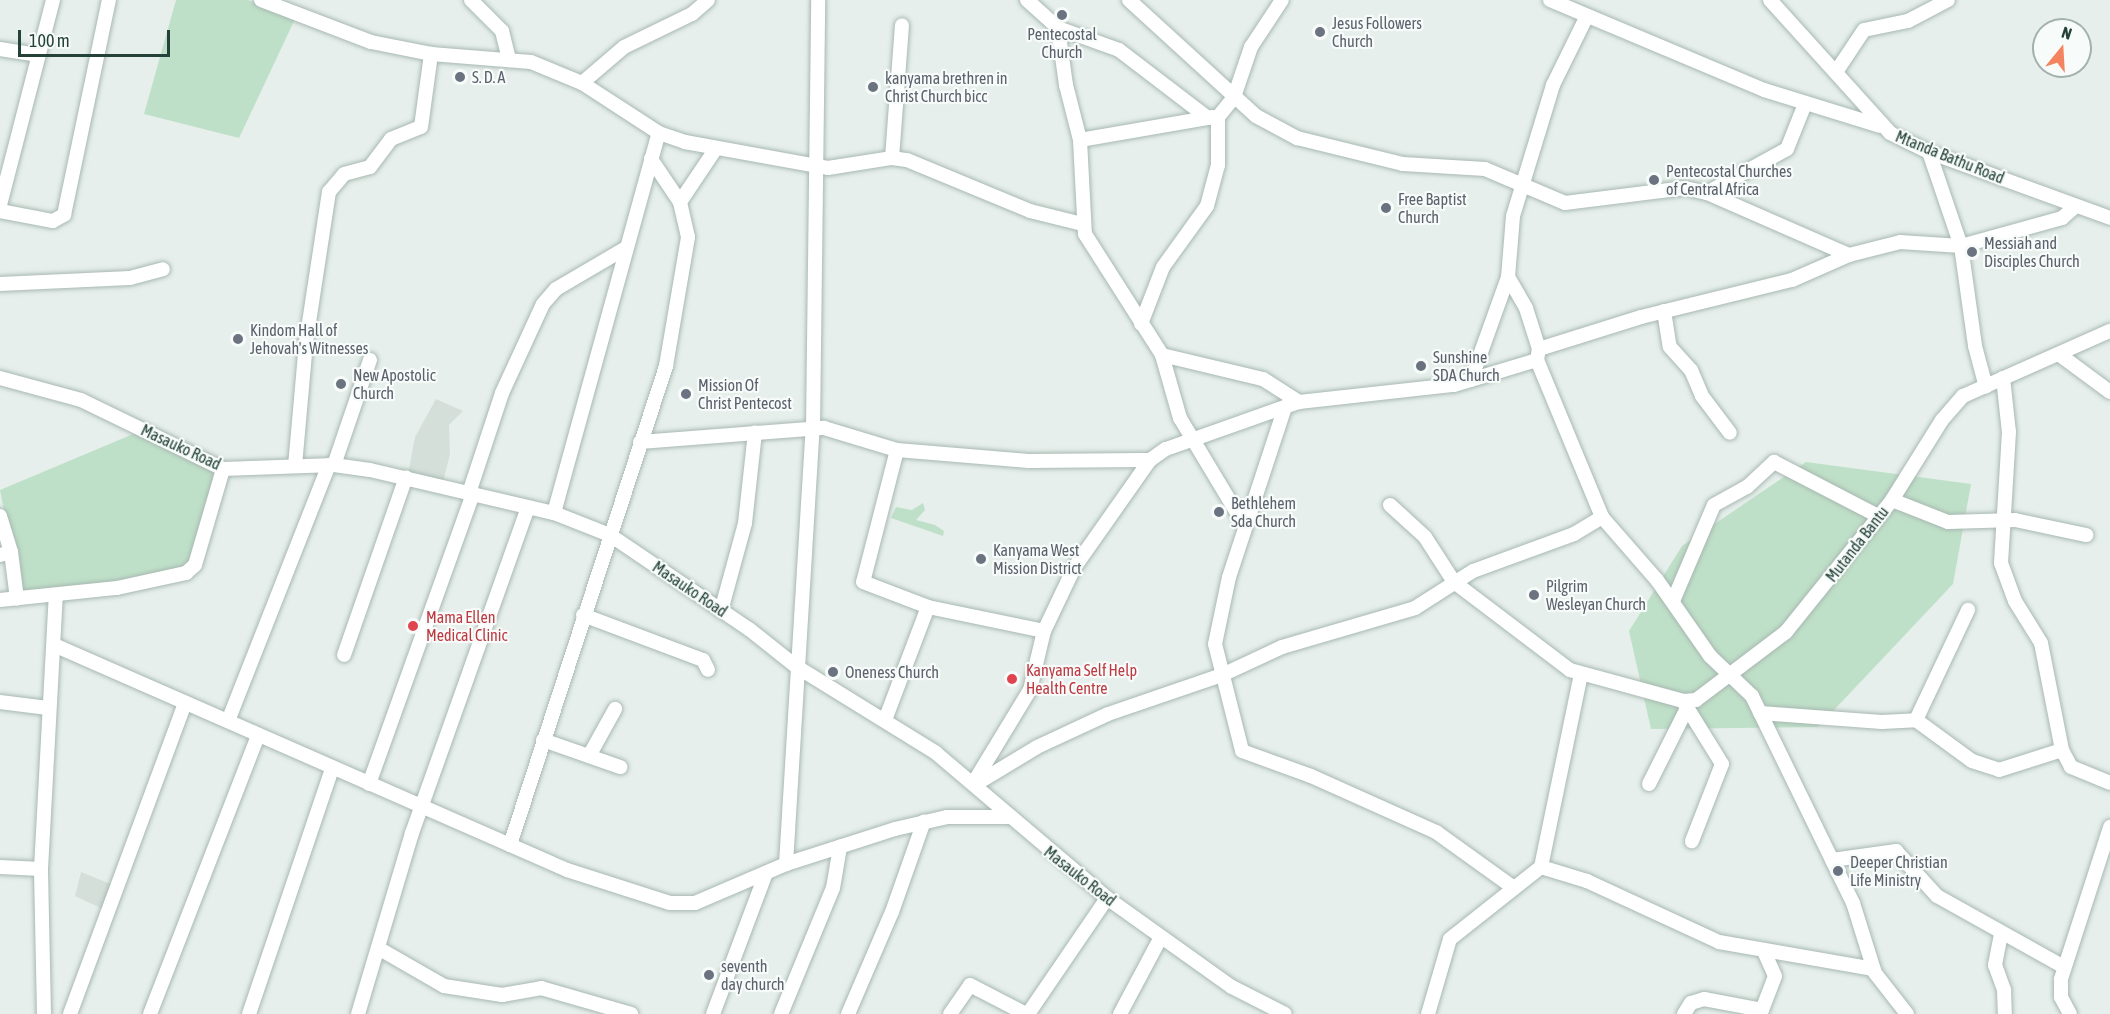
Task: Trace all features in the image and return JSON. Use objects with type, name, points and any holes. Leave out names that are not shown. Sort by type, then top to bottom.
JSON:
[{"type":"street","points":[[0,205],[53,0]]},
{"type":"street","points":[[0,211],[53,220],[64,215],[109,0]]},
{"type":"street","points":[[261,0],[371,42],[432,54],[531,62],[582,83],[659,134],[715,150],[842,169],[892,158],[921,164],[1030,211],[1082,224]]},
{"type":"street","points":[[471,0],[502,31],[509,60]]},
{"type":"street","points":[[582,83],[624,48],[692,14],[708,0]]},
{"type":"street","points":[[786,864],[796,668],[813,428],[811,320],[818,243],[813,166],[820,58],[818,0]]},
{"type":"street","points":[[1027,0],[1058,28],[1119,50],[1213,117]]},
{"type":"street","points":[[1129,0],[1234,97],[1297,138],[1403,164],[1485,169],[1521,182],[1547,196],[1575,204],[1671,187],[1707,193],[1849,255]]},
{"type":"street","points":[[1080,140],[1213,117],[1234,97],[1251,47],[1282,0]]},
{"type":"street","points":[[1550,0],[1805,105],[1880,126]]},
{"type":"street","points":[[1836,72],[1864,30],[1908,21],[1948,0]]},
{"type":"street","name":"Mtanda Bathu Road","points":[[1773,1],[1880,126],[1929,152],[2110,218]]},
{"type":"street","points":[[1471,380],[1508,277],[1521,182],[1553,85],[1587,16]]},
{"type":"street","points":[[892,158],[902,25]]},
{"type":"street","points":[[1058,28],[1080,140],[1082,224],[1162,355],[1192,441],[1245,526]]},
{"type":"street","points":[[0,49],[39,55]]},
{"type":"street","points":[[295,466],[306,342],[329,192],[344,174],[370,168],[397,135],[421,127],[432,54]]},
{"type":"street","points":[[1707,193],[1787,149],[1805,105]]},
{"type":"street","points":[[1141,324],[1163,267],[1200,218],[1213,190],[1213,117]]},
{"type":"street","points":[[554,513],[659,134]]},
{"type":"street","points":[[680,201],[715,150]]},
{"type":"street","points":[[1929,152],[1961,246],[1975,346],[1986,387]]},
{"type":"street","points":[[510,845],[640,442],[658,396],[688,237],[680,201],[651,159]]},
{"type":"street","points":[[640,442],[813,428],[897,450],[1029,461],[1150,460],[1192,441],[1299,402],[1471,380],[1538,354],[1664,312],[1792,280],[1849,255],[1900,242],[1961,246],[2062,218],[2076,206]]},
{"type":"street","points":[[369,784],[471,494],[502,393],[543,304],[556,289],[626,248]]},
{"type":"street","points":[[0,284],[130,278],[163,269]]},
{"type":"street","points":[[1508,277],[1526,308],[1538,354],[1602,517],[1673,601],[1706,651],[1733,675],[1760,713],[1859,919],[1874,969],[1907,1014]]},
{"type":"street","points":[[1664,312],[1670,347],[1691,369],[1702,396],[1730,433]]},
{"type":"street","name":"Mutanda Bantu","points":[[1684,706],[1707,695],[1786,632],[1892,500],[1948,412],[1963,396],[2110,331]]},
{"type":"street","points":[[1162,355],[1263,379],[1299,402]]},
{"type":"street","points":[[2060,355],[2110,392]]},
{"type":"street","points":[[228,721],[332,465],[369,360]]},
{"type":"street","name":"Masauko Road","points":[[0,378],[81,400],[223,469],[332,465],[406,477],[554,513],[610,535],[721,610],[796,668],[885,720],[975,783],[1009,817],[1107,898],[1267,1011],[1285,1014]]},
{"type":"street","points":[[2003,378],[2009,455],[2001,520],[2001,563],[2015,601],[2041,643],[2062,750],[2071,767],[2110,783]]},
{"type":"street","points":[[1285,407],[1245,526],[1215,644],[1242,751],[1311,776],[1436,832],[1514,888]]},
{"type":"street","points":[[721,610],[745,524],[755,433]]},
{"type":"street","points":[[897,450],[863,582],[928,607],[1044,632]]},
{"type":"street","points":[[975,783],[1030,690],[1044,632],[1074,568],[1150,460]]},
{"type":"street","points":[[1673,601],[1714,505],[1747,487],[1774,462],[1878,516]]},
{"type":"street","points":[[0,600],[56,595],[186,573],[195,565],[223,469]]},
{"type":"street","points":[[344,655],[406,477]]},
{"type":"street","points":[[1892,500],[1948,522],[2001,520],[2086,535]]},
{"type":"street","points":[[1390,505],[1425,537],[1454,582],[1581,674],[1684,706],[1722,768],[1692,841]]},
{"type":"street","points":[[358,1014],[422,807],[528,508]]},
{"type":"street","points":[[0,516],[5,554],[17,599]]},
{"type":"street","points":[[975,783],[1070,730],[1222,675],[1282,647],[1415,608],[1454,582],[1574,534],[1602,517]]},
{"type":"street","points":[[44,1014],[41,869],[48,708],[56,595]]},
{"type":"street","points":[[885,720],[928,607]]},
{"type":"street","points":[[1916,720],[1968,610]]},
{"type":"street","points":[[583,615],[703,660],[708,670]]},
{"type":"street","points":[[54,645],[332,769],[510,845],[610,886],[682,904],[786,864],[924,821],[1009,817]]},
{"type":"street","points":[[1428,1014],[1450,939],[1541,867],[1581,674]]},
{"type":"street","points":[[0,702],[48,708]]},
{"type":"street","points":[[70,1014],[185,703]]},
{"type":"street","points":[[1649,784],[1684,706]]},
{"type":"street","points":[[589,756],[615,709]]},
{"type":"street","points":[[1760,713],[1882,722],[1916,720],[1972,760],[1999,770],[2062,750]]},
{"type":"street","points":[[150,1014],[258,736]]},
{"type":"street","points":[[543,740],[620,767]]},
{"type":"street","points":[[249,1014],[332,769]]},
{"type":"street","points":[[848,1014],[892,912],[924,821]]},
{"type":"street","points":[[2070,1014],[2061,997],[2064,968],[2110,827]]},
{"type":"street","points":[[781,1014],[833,888],[840,847]]},
{"type":"street","points":[[1832,860],[1896,851],[1937,896],[2064,968]]},
{"type":"street","points":[[0,867],[41,869]]},
{"type":"street","points":[[1541,867],[1580,878],[1719,942],[1765,954],[1874,969]]},
{"type":"street","points":[[713,1014],[766,873]]},
{"type":"street","points":[[950,1014],[970,985],[1027,1014],[1107,898]]},
{"type":"street","points":[[2001,934],[1995,965],[2004,990],[2005,1014]]},
{"type":"street","points":[[1120,1014],[1161,937]]},
{"type":"street","points":[[378,948],[444,986],[502,995],[541,988],[631,1014]]},
{"type":"street","points":[[1684,1014],[1691,1003],[1704,999],[1762,1010],[1775,976],[1765,954]]},
{"type":"shaded area","points":[[436,399],[463,411],[449,425],[450,454],[443,482],[408,474],[415,437]]},
{"type":"shaded area","points":[[81,872],[113,885],[103,909],[75,896]]},
{"type":"green space","points":[[176,0],[248,0],[295,19],[239,138],[144,114]]},
{"type":"green space","points":[[138,432],[219,471],[187,568],[164,577],[20,595],[0,490]]},
{"type":"green space","points":[[1806,462],[1971,484],[1953,584],[1818,727],[1651,729],[1629,631],[1682,546]]},
{"type":"green space","points":[[923,503],[925,510],[916,520],[935,525],[944,531],[943,536],[891,518],[896,507],[912,510]]},
{"type":"place","name":"Pentecostal Church","points":[[1062,15]]},
{"type":"place","name":"Jesus Followers Church","points":[[1320,32]]},
{"type":"place","name":"S. D. A","points":[[460,77]]},
{"type":"place","name":"kanyama brethren in Christ Church bicc","points":[[873,87]]},
{"type":"place","name":"Pentecostal Churches of Central Africa","points":[[1654,180]]},
{"type":"place","name":"Free Baptist Church","points":[[1386,208]]},
{"type":"place","name":"Messiah and Disciples Church","points":[[1972,252]]},
{"type":"place","name":"Kindom Hall of Jehovah's Witnesses","points":[[238,339]]},
{"type":"place","name":"Sunshine SDA Church","points":[[1421,366]]},
{"type":"place","name":"New Apostolic Church","points":[[341,384]]},
{"type":"place","name":"Mission Of Christ Pentecost","points":[[686,394]]},
{"type":"place","name":"Bethlehem Sda Church","points":[[1219,512]]},
{"type":"place","name":"Kanyama West Mission District","points":[[981,559]]},
{"type":"place","name":"Pilgrim Wesleyan Church","points":[[1534,595]]},
{"type":"place","name":"Mama Ellen Medical Clinic","points":[[413,626]]},
{"type":"place","name":"Oneness Church","points":[[833,672]]},
{"type":"place","name":"Kanyama Self Help Health Centre","points":[[1012,679]]},
{"type":"place","name":"Deeper Christian Life Ministry","points":[[1838,871]]},
{"type":"place","name":"seventh day church","points":[[709,975]]}]
